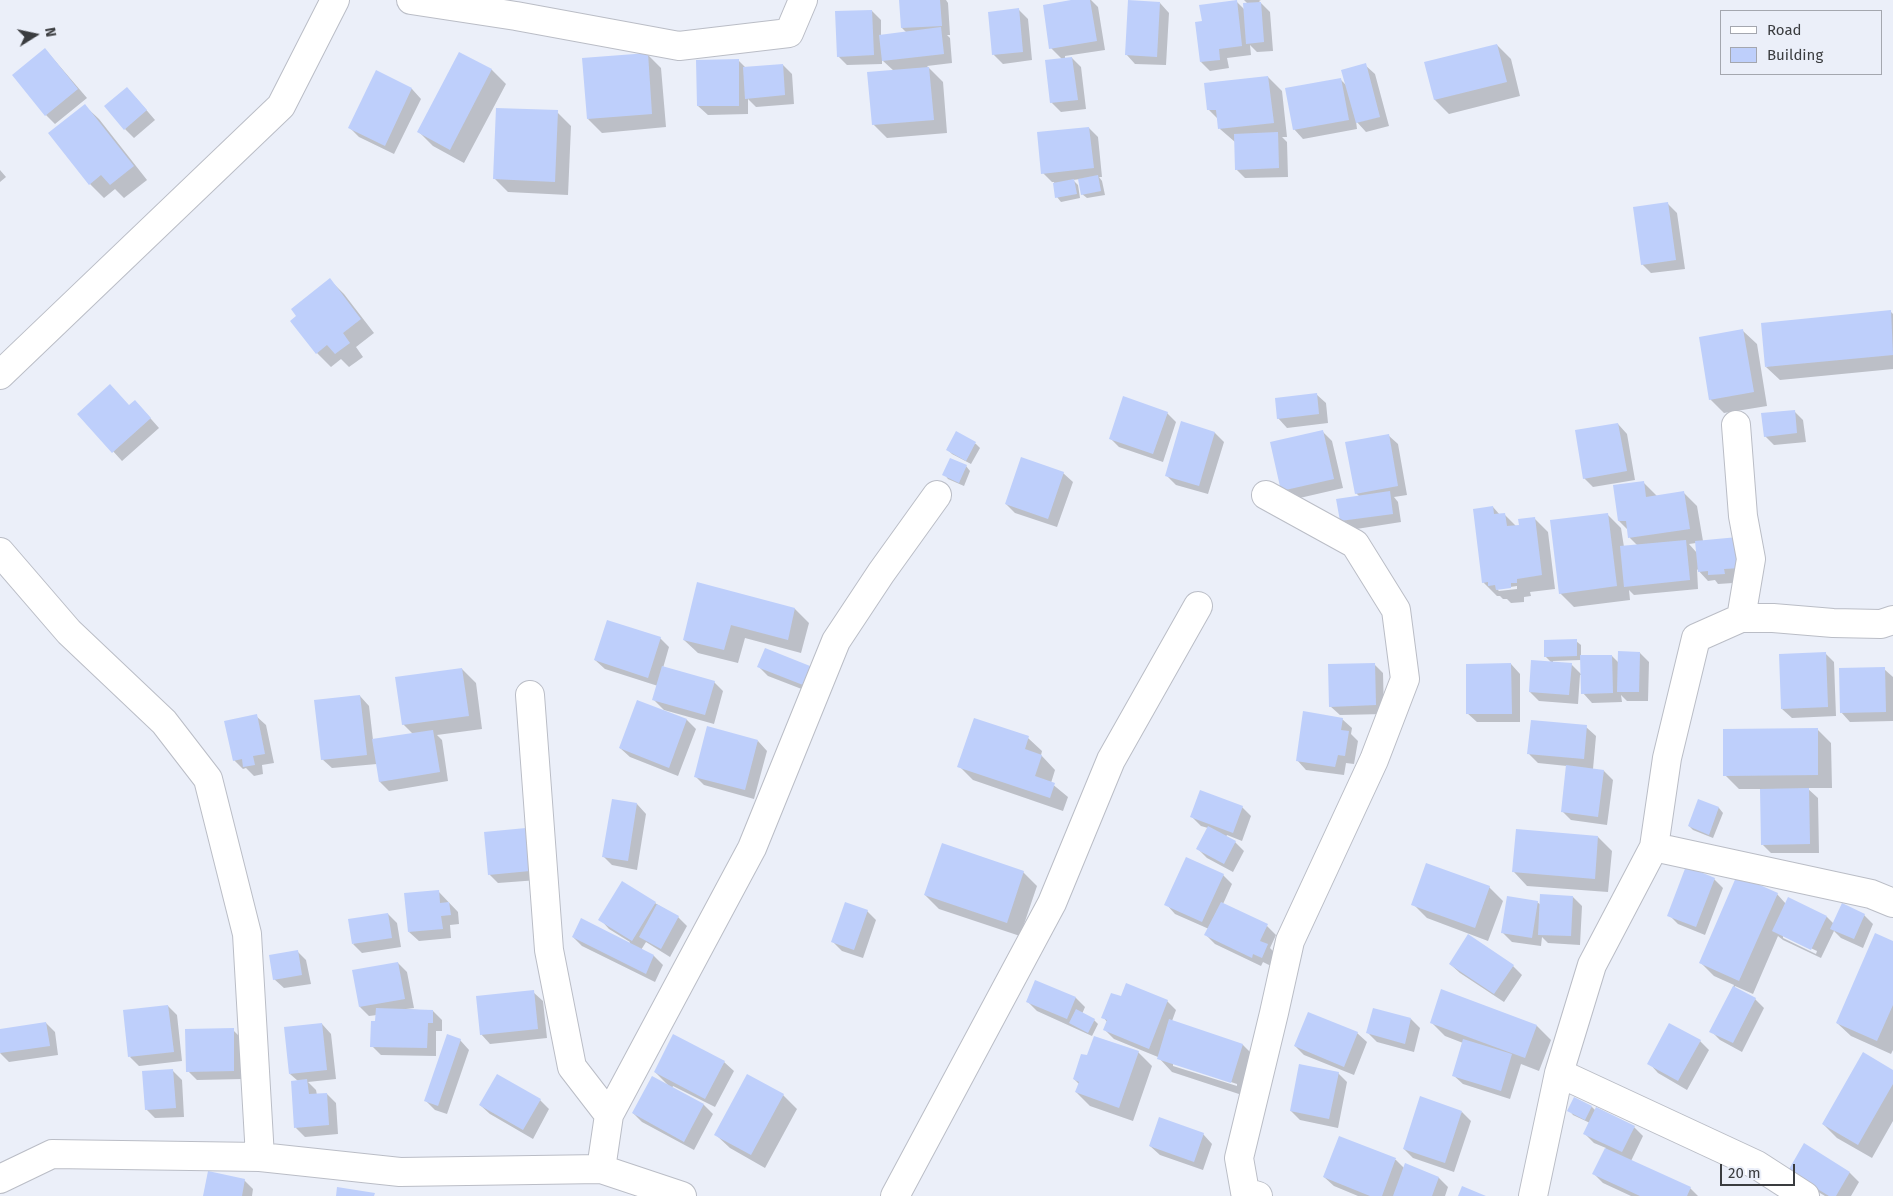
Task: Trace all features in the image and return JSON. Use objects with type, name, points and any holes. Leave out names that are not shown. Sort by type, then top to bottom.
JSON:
[{"type":"street","points":[[0,375],[281,106],[335,0]]},
{"type":"street","points":[[411,0],[516,16],[679,46],[789,33],[802,0]]},
{"type":"street","points":[[1736,426],[1743,516],[1751,559],[1741,618]]},
{"type":"street","points":[[601,1169],[609,1115],[752,848],[836,641],[937,494]]},
{"type":"street","points":[[1258,1196],[1245,1192],[1239,1158],[1290,941],[1374,760],[1406,679],[1396,610],[1355,544],[1266,495]]},
{"type":"street","points":[[0,552],[69,632],[164,722],[208,779],[246,934],[260,1157]]},
{"type":"street","points":[[896,1196],[1052,903],[1110,760],[1198,606]]},
{"type":"street","points":[[1533,1196],[1559,1073],[1592,965],[1654,846],[1668,758],[1696,638],[1741,618],[1882,624],[1893,620]]},
{"type":"street","points":[[530,695],[549,950],[572,1068],[609,1115]]},
{"type":"street","points":[[1654,846],[1871,894],[1893,903]]},
{"type":"street","points":[[1559,1073],[1757,1166],[1805,1196]]},
{"type":"street","points":[[0,1179],[52,1154],[260,1157],[400,1172],[601,1169],[682,1196]]},
{"type":"building","points":[[899,0],[940,0],[942,26],[901,28]]},
{"type":"building","points":[[1071,0],[1090,0],[1097,41],[1049,49],[1043,5]]},
{"type":"building","points":[[1128,0],[1160,2],[1157,57],[1125,55]]},
{"type":"building","points":[[1237,0],[1242,46],[1219,49],[1220,60],[1200,62],[1195,22],[1202,21],[1199,5]]},
{"type":"building","points":[[1261,2],[1264,42],[1246,44],[1243,3]]},
{"type":"building","points":[[1019,8],[1023,52],[992,55],[988,12]]},
{"type":"building","points":[[872,10],[874,55],[837,57],[835,11]]},
{"type":"building","points":[[941,27],[944,54],[882,61],[879,35]]},
{"type":"building","points":[[1497,44],[1507,82],[1434,100],[1424,62]]},
{"type":"building","points":[[45,48],[78,89],[45,116],[12,75]]},
{"type":"building","points":[[459,52],[492,69],[450,150],[417,132]]},
{"type":"building","points":[[648,53],[652,114],[587,119],[582,58]]},
{"type":"building","points":[[1072,57],[1078,100],[1050,103],[1045,60]]},
{"type":"building","points":[[739,59],[739,106],[697,106],[696,60]]},
{"type":"building","points":[[1366,63],[1380,117],[1356,123],[1341,70]]},
{"type":"building","points":[[783,64],[785,95],[745,99],[743,67]]},
{"type":"building","points":[[929,67],[934,120],[872,125],[867,72]]},
{"type":"building","points":[[376,70],[412,88],[385,146],[348,128]]},
{"type":"building","points":[[1268,76],[1274,123],[1218,129],[1216,110],[1207,110],[1204,83]]},
{"type":"building","points":[[1341,78],[1349,120],[1293,130],[1285,88]]},
{"type":"building","points":[[127,87],[147,110],[124,130],[104,106]]},
{"type":"building","points":[[85,104],[134,166],[110,185],[101,175],[89,185],[48,133]]},
{"type":"building","points":[[496,108],[558,110],[555,182],[493,179]]},
{"type":"building","points":[[1089,127],[1094,168],[1041,174],[1037,132]]},
{"type":"building","points":[[1278,132],[1279,168],[1235,170],[1234,134]]},
{"type":"building","points":[[1098,175],[1101,191],[1081,195],[1078,179]]},
{"type":"building","points":[[1074,179],[1077,194],[1055,198],[1053,183]]},
{"type":"building","points":[[1668,202],[1676,260],[1641,265],[1633,207]]},
{"type":"building","points":[[330,278],[361,319],[343,333],[350,343],[335,354],[327,345],[316,354],[290,321],[296,316],[291,309]]},
{"type":"building","points":[[1891,310],[1893,355],[1765,367],[1761,323]]},
{"type":"building","points":[[1743,329],[1754,392],[1709,400],[1699,337]]},
{"type":"building","points":[[110,384],[129,405],[135,400],[151,418],[112,453],[77,414]]},
{"type":"building","points":[[1317,393],[1319,414],[1277,419],[1275,398]]},
{"type":"building","points":[[1123,396],[1168,412],[1153,454],[1109,439]]},
{"type":"building","points":[[1795,410],[1797,433],[1764,437],[1761,413]]},
{"type":"building","points":[[1181,421],[1215,432],[1199,486],[1165,476]]},
{"type":"building","points":[[1618,423],[1627,471],[1583,479],[1575,430]]},
{"type":"building","points":[[1323,430],[1334,479],[1281,491],[1270,442]]},
{"type":"building","points":[[956,431],[976,442],[966,461],[946,450]]},
{"type":"building","points":[[1389,434],[1398,486],[1355,494],[1345,442]]},
{"type":"building","points":[[1021,457],[1064,472],[1048,519],[1005,504]]},
{"type":"building","points":[[950,458],[967,465],[959,483],[942,475]]},
{"type":"building","points":[[1644,481],[1646,497],[1684,491],[1690,529],[1628,538],[1626,521],[1618,521],[1613,485]]},
{"type":"building","points":[[1390,491],[1393,514],[1340,521],[1336,499]]},
{"type":"building","points":[[1493,506],[1494,514],[1505,513],[1507,526],[1519,525],[1518,519],[1535,517],[1542,575],[1517,579],[1517,583],[1511,583],[1511,588],[1496,590],[1495,585],[1488,586],[1488,582],[1482,583],[1473,509]]},
{"type":"building","points":[[1608,513],[1617,586],[1559,594],[1550,520]]},
{"type":"building","points":[[1738,537],[1740,568],[1724,569],[1725,574],[1708,575],[1708,571],[1698,572],[1695,541]]},
{"type":"building","points":[[1686,540],[1690,580],[1624,587],[1620,546]]},
{"type":"building","points":[[697,582],[795,608],[788,640],[731,625],[724,650],[683,640]]},
{"type":"building","points":[[607,620],[661,637],[648,678],[594,660]]},
{"type":"building","points":[[1577,639],[1577,656],[1544,657],[1544,640]]},
{"type":"building","points":[[765,648],[810,666],[803,685],[757,667]]},
{"type":"building","points":[[1618,651],[1640,652],[1639,692],[1617,692]]},
{"type":"building","points":[[1826,652],[1828,707],[1781,709],[1779,654]]},
{"type":"building","points":[[1580,655],[1612,655],[1613,693],[1581,694]]},
{"type":"building","points":[[1531,660],[1572,663],[1569,695],[1529,692]]},
{"type":"building","points":[[1375,663],[1376,705],[1329,707],[1328,664]]},
{"type":"building","points":[[1511,663],[1512,714],[1466,714],[1466,664]]},
{"type":"building","points":[[662,666],[715,681],[705,715],[652,700]]},
{"type":"building","points":[[1885,667],[1886,712],[1840,713],[1839,668]]},
{"type":"building","points":[[462,668],[469,716],[402,725],[395,677]]},
{"type":"building","points":[[360,695],[367,755],[321,760],[314,700]]},
{"type":"building","points":[[637,700],[687,719],[669,768],[619,748]]},
{"type":"building","points":[[1303,711],[1343,718],[1341,730],[1349,731],[1345,756],[1338,755],[1335,767],[1296,761]]},
{"type":"building","points":[[257,714],[265,754],[253,756],[255,765],[243,767],[242,759],[233,761],[224,721]]},
{"type":"building","points":[[974,718],[1029,736],[1025,749],[1042,755],[1035,776],[1055,783],[1050,798],[957,767]]},
{"type":"building","points":[[1531,720],[1587,725],[1584,759],[1527,754]]},
{"type":"building","points":[[707,726],[758,740],[745,790],[694,777]]},
{"type":"building","points":[[1818,728],[1818,775],[1723,776],[1723,729]]},
{"type":"building","points":[[433,730],[440,772],[379,782],[372,739]]},
{"type":"building","points":[[1566,765],[1604,770],[1598,817],[1561,812]]},
{"type":"building","points":[[1809,788],[1810,844],[1761,845],[1760,789]]},
{"type":"building","points":[[1200,790],[1243,806],[1233,833],[1190,817]]},
{"type":"building","points":[[612,799],[637,803],[628,861],[602,857]]},
{"type":"building","points":[[1698,799],[1719,807],[1709,835],[1688,826]]},
{"type":"building","points":[[1208,826],[1236,841],[1224,864],[1196,849]]},
{"type":"building","points":[[526,828],[530,871],[488,875],[484,832]]},
{"type":"building","points":[[1516,829],[1598,836],[1595,879],[1512,872]]},
{"type":"building","points":[[942,843],[1024,871],[1007,923],[924,895]]},
{"type":"building","points":[[1186,857],[1224,874],[1202,922],[1164,905]]},
{"type":"building","points":[[1426,863],[1490,886],[1475,928],[1411,905]]},
{"type":"building","points":[[1686,866],[1715,878],[1696,927],[1667,916]]},
{"type":"building","points":[[1737,875],[1778,893],[1739,981],[1699,963]]},
{"type":"building","points":[[622,881],[656,902],[632,941],[598,920]]},
{"type":"building","points":[[439,890],[440,903],[449,902],[451,915],[441,916],[443,929],[408,932],[404,893]]},
{"type":"building","points":[[1540,894],[1573,896],[1571,936],[1538,935]]},
{"type":"building","points":[[1507,896],[1538,901],[1532,938],[1501,933]]},
{"type":"building","points":[[1788,897],[1827,916],[1811,950],[1772,931]]},
{"type":"building","points":[[845,902],[868,910],[854,950],[831,942]]},
{"type":"building","points":[[1221,902],[1268,924],[1260,941],[1268,944],[1262,958],[1253,954],[1252,958],[1204,935]]},
{"type":"building","points":[[1842,903],[1865,914],[1854,939],[1830,929]]},
{"type":"building","points":[[657,904],[679,916],[661,949],[639,937]]},
{"type":"building","points":[[388,913],[392,938],[352,944],[348,919]]},
{"type":"building","points":[[581,918],[654,955],[646,974],[572,937]]},
{"type":"building","points":[[1875,933],[1893,941],[1893,1005],[1877,1041],[1836,1023]]},
{"type":"building","points":[[1468,934],[1514,965],[1494,994],[1449,964]]},
{"type":"building","points":[[298,950],[302,975],[273,980],[269,955]]},
{"type":"building","points":[[398,962],[405,999],[359,1007],[352,970]]},
{"type":"building","points":[[1035,980],[1076,997],[1067,1019],[1026,1002]]},
{"type":"building","points":[[1126,983],[1168,1000],[1149,1049],[1103,1030],[1107,1020],[1101,1018],[1111,993],[1121,996]]},
{"type":"building","points":[[1733,986],[1756,998],[1733,1043],[1709,1032]]},
{"type":"building","points":[[1441,989],[1537,1025],[1525,1058],[1430,1023]]},
{"type":"building","points":[[534,990],[538,1029],[480,1035],[476,996]]},
{"type":"building","points":[[168,1005],[174,1052],[128,1057],[123,1010]]},
{"type":"building","points":[[376,1008],[433,1010],[433,1023],[428,1023],[427,1048],[370,1047],[371,1021],[375,1021]]},
{"type":"building","points":[[1373,1008],[1411,1018],[1405,1044],[1366,1033]]},
{"type":"building","points":[[1076,1009],[1095,1019],[1088,1033],[1069,1023]]},
{"type":"building","points":[[1308,1012],[1358,1032],[1344,1067],[1294,1046]]},
{"type":"building","points":[[1169,1019],[1243,1044],[1231,1083],[1157,1059]]},
{"type":"building","points":[[46,1022],[50,1046],[0,1053],[0,1029]]},
{"type":"building","points":[[322,1023],[327,1070],[289,1074],[284,1027]]},
{"type":"building","points":[[1669,1023],[1701,1040],[1678,1081],[1647,1064]]},
{"type":"building","points":[[234,1028],[234,1071],[186,1072],[185,1029]]},
{"type":"building","points":[[447,1034],[461,1039],[438,1106],[424,1101]]},
{"type":"building","points":[[673,1034],[725,1061],[705,1099],[654,1072]]},
{"type":"building","points":[[1094,1036],[1139,1051],[1119,1108],[1075,1092],[1079,1082],[1073,1079],[1081,1054],[1087,1055]]},
{"type":"building","points":[[1463,1039],[1512,1054],[1501,1091],[1452,1076]]},
{"type":"building","points":[[1863,1052],[1893,1070],[1893,1084],[1858,1145],[1822,1124]]},
{"type":"building","points":[[1299,1064],[1339,1072],[1329,1119],[1290,1111]]},
{"type":"building","points":[[173,1069],[176,1108],[145,1110],[142,1071]]},
{"type":"building","points":[[497,1074],[541,1099],[523,1130],[479,1105]]},
{"type":"building","points":[[747,1074],[784,1094],[751,1155],[714,1135]]},
{"type":"building","points":[[652,1076],[704,1104],[684,1142],[632,1113]]},
{"type":"building","points":[[307,1079],[309,1094],[327,1093],[329,1125],[294,1128],[291,1081]]},
{"type":"building","points":[[1420,1096],[1462,1111],[1445,1163],[1403,1149]]},
{"type":"building","points":[[1574,1097],[1592,1106],[1585,1120],[1567,1111]]},
{"type":"building","points":[[1596,1107],[1635,1126],[1622,1152],[1583,1134]]},
{"type":"building","points":[[1159,1117],[1204,1133],[1194,1162],[1149,1146]]},
{"type":"building","points":[[1339,1136],[1396,1158],[1382,1196],[1370,1196],[1323,1177]]},
{"type":"building","points":[[1804,1143],[1850,1172],[1836,1196],[1829,1196],[1788,1171]]},
{"type":"building","points":[[1605,1148],[1691,1187],[1687,1196],[1640,1196],[1592,1174]]},
{"type":"building","points":[[1405,1163],[1439,1177],[1432,1196],[1393,1196]]},
{"type":"building","points":[[208,1171],[245,1179],[242,1196],[203,1196]]},
{"type":"building","points":[[1462,1186],[1486,1196],[1458,1196]]},
{"type":"building","points":[[337,1187],[375,1193],[374,1196],[336,1196]]}]
